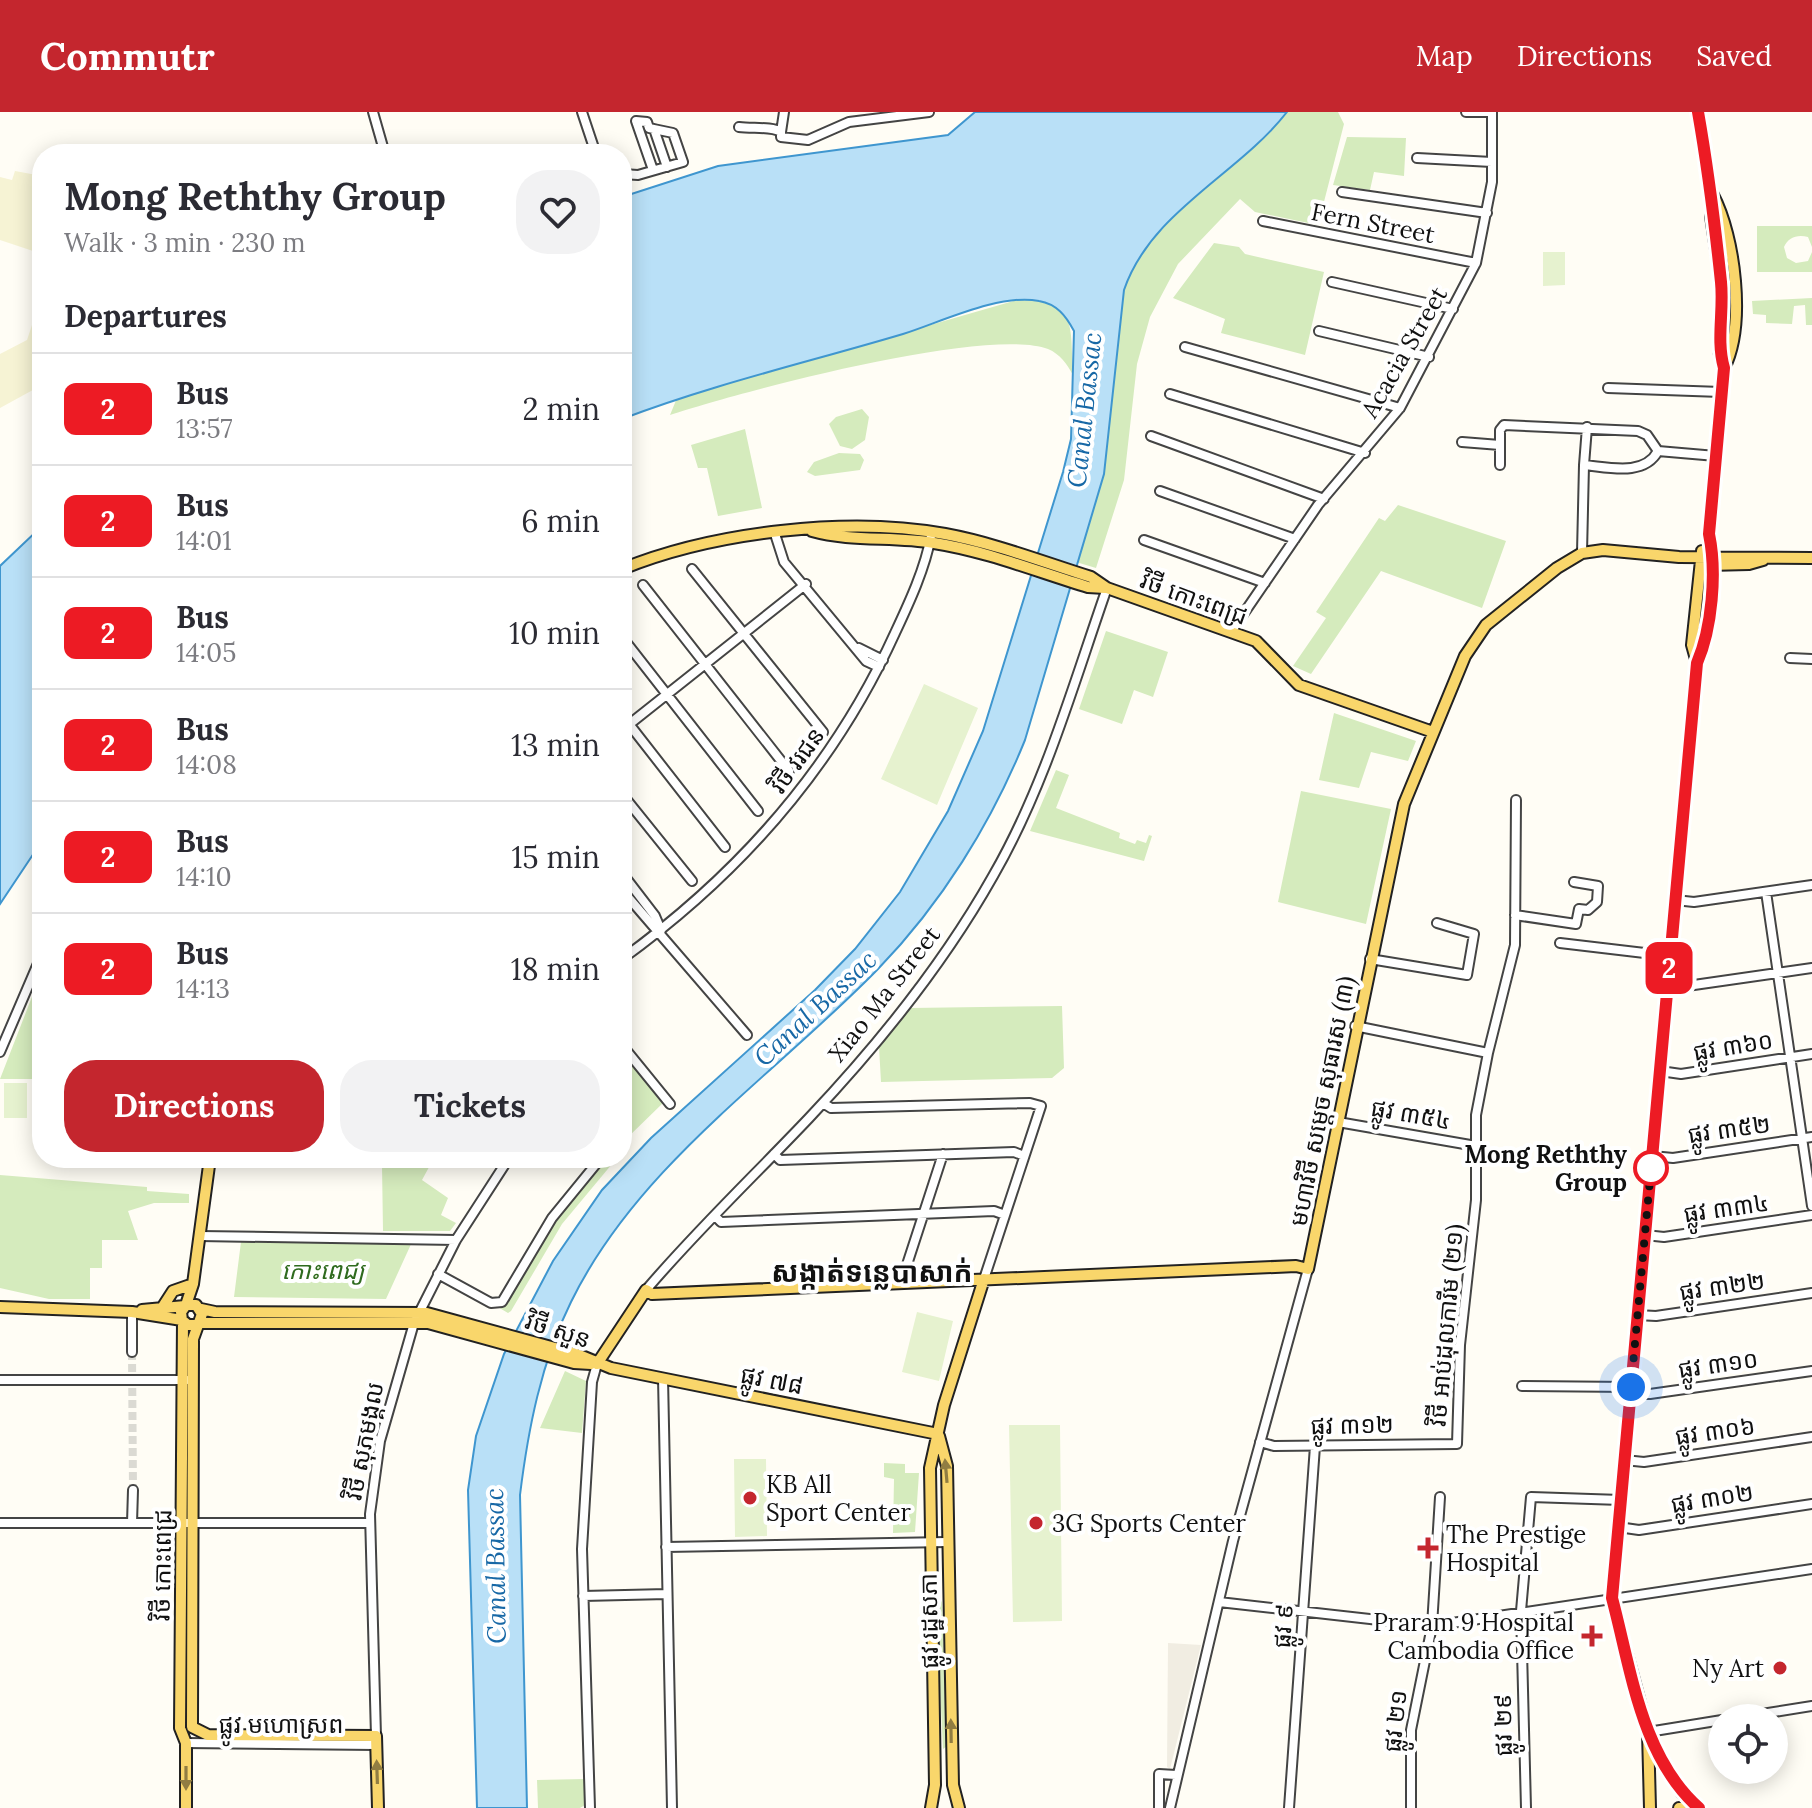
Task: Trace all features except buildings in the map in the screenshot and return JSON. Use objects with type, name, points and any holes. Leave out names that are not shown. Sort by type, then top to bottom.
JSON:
[{"type":"main road","points":[[1650,1808],[1648,1732],[1612,1598],[1697,663],[1705,646],[1713,560],[1709,534],[1721,392],[1724,368],[1732,352],[1734,282],[1723,214],[1712,194],[1698,112]]},
{"type":"main road","name":"វិថី កោះពេជ្រ","points":[[632,566],[702,545],[776,540],[829,526],[857,525],[931,537],[1089,582],[1236,634],[1265,647],[1299,685],[1433,732]]},
{"type":"main road","points":[[1697,663],[1692,645],[1700,560],[1709,534]]},
{"type":"main road","points":[[1582,553],[1603,550],[1700,560],[1812,558]]},
{"type":"main road","name":"មហាវិថី សម្តេច សុធារស (៣)","points":[[1308,1269],[1355,1026],[1404,804],[1478,633],[1557,568],[1582,553]]},
{"type":"main road","points":[[132,1312],[185,1306],[193,1284],[209,1168]]},
{"type":"main road","points":[[646,1290],[652,1294],[1296,1266],[1308,1269]]},
{"type":"main road","name":"ផ្លូវ រដ្ឋសភា","points":[[931,1808],[935,1785],[930,1468],[984,1279]]},
{"type":"main road","points":[[193,1284],[199,1308]]},
{"type":"main road","points":[[162,1308],[173,1291],[193,1284]]},
{"type":"main road","name":"Xiao Ma Street","points":[[597,1364],[646,1290]]},
{"type":"main road","points":[[2,1306],[132,1312],[182,1321]]},
{"type":"main road","name":"វិថី កោះពេជ្រ","points":[[185,1306],[182,1321],[188,1380],[190,1721],[195,1732]]},
{"type":"main road","name":"វិថី សួន","points":[[185,1306],[215,1312],[417,1318],[597,1364]]},
{"type":"main road","name":"វិថី កោះពេជ្រ","points":[[188,1380],[197,1324],[202,1316],[199,1308]]},
{"type":"main road","name":"វិថី សួន","points":[[182,1321],[197,1324],[417,1318]]},
{"type":"main road","name":"ផ្លូវ ៧៨","points":[[597,1364],[938,1434]]},
{"type":"main road","name":"ផ្លូវ រដ្ឋសភា","points":[[938,1434],[947,1466],[953,1785],[959,1808]]},
{"type":"main road","name":"វិថី កោះពេជ្រ","points":[[186,1808],[186,1743],[180,1728],[187,1523]]},
{"type":"main road","name":"ផ្លូវ មហោស្រព","points":[[195,1732],[376,1741]]},
{"type":"main road","points":[[1648,1732],[1682,1793],[1699,1808]]},
{"type":"main road","name":"វិថី សុភមង្គល","points":[[376,1741],[378,1808]]},
{"type":"main road","points":[[1679,1808],[1687,1808]]},
{"type":"street","points":[[373,112],[382,144]]},
{"type":"street","points":[[582,112],[593,144]]},
{"type":"street","points":[[784,112],[781,137],[808,140],[849,122],[929,112]]},
{"type":"street","points":[[848,112],[849,122]]},
{"type":"street","points":[[1466,112],[1492,112]]},
{"type":"street","name":"Acacia Street","points":[[1236,634],[1242,618],[1324,499],[1400,408],[1476,263],[1487,213],[1492,162],[1492,112]]},
{"type":"street","points":[[653,170],[636,121],[647,122],[654,129],[667,167]]},
{"type":"street","points":[[739,127],[781,132]]},
{"type":"street","points":[[632,173],[683,162],[673,133],[654,129]]},
{"type":"street","points":[[1417,158],[1492,162]]},
{"type":"street","points":[[1342,192],[1487,213]]},
{"type":"street","name":"Fern Street","points":[[1263,221],[1476,263]]},
{"type":"street","points":[[1332,282],[1453,309]]},
{"type":"street","points":[[1319,331],[1429,357]]},
{"type":"street","points":[[1185,347],[1400,408]]},
{"type":"street","points":[[1608,388],[1721,392]]},
{"type":"street","points":[[1170,394],[1365,453]]},
{"type":"street","points":[[1500,465],[1504,425],[1638,431],[1647,435],[1658,451]]},
{"type":"street","points":[[1582,553],[1587,427]]},
{"type":"street","points":[[1151,436],[1324,499]]},
{"type":"street","points":[[1462,442],[1500,445]]},
{"type":"street","points":[[1658,451],[1716,456]]},
{"type":"street","points":[[1584,465],[1634,468],[1653,460],[1658,451]]},
{"type":"street","points":[[1160,491],[1295,539]]},
{"type":"street","name":"វិថី វរជន","points":[[632,952],[725,877],[781,817],[849,722],[881,663],[931,537]]},
{"type":"street","points":[[776,540],[784,562],[859,648],[881,663]]},
{"type":"street","points":[[1144,540],[1265,583]]},
{"type":"street","points":[[692,569],[823,732]]},
{"type":"street","points":[[632,722],[806,584]]},
{"type":"street","points":[[643,585],[789,771]]},
{"type":"street","name":"Xiao Ma Street","points":[[646,1290],[823,1103],[913,996],[1004,857],[1040,778],[1107,588]]},
{"type":"street","points":[[632,650],[758,811]]},
{"type":"street","points":[[1790,658],[1812,659]]},
{"type":"street","points":[[632,734],[725,847]]},
{"type":"street","name":"វិថី អាប់ដុលការីម (២១)","points":[[1445,1444],[1457,1444],[1460,1345],[1476,1200],[1476,1115],[1515,945],[1516,800]]},
{"type":"street","points":[[632,806],[692,881]]},
{"type":"street","points":[[1515,915],[1576,924],[1579,909],[1588,910],[1597,902],[1598,886],[1574,882]]},
{"type":"street","points":[[1675,900],[1694,902],[1812,885]]},
{"type":"street","points":[[632,886],[655,916],[661,931]]},
{"type":"street","points":[[1766,892],[1790,1057],[1807,1138],[1812,1206]]},
{"type":"street","points":[[632,902],[648,922],[661,931],[747,1035]]},
{"type":"street","points":[[1370,959],[1467,975],[1474,934],[1437,923]]},
{"type":"street","points":[[1560,943],[1670,956]]},
{"type":"street","points":[[1668,985],[1687,986],[1812,968]]},
{"type":"street","points":[[0,1052],[32,977]]},
{"type":"street","points":[[1355,1026],[1488,1053]]},
{"type":"street","name":"ផ្លូវ ៣៦០","points":[[1660,1071],[1681,1074],[1812,1054]]},
{"type":"street","points":[[632,1057],[670,1104]]},
{"type":"street","points":[[823,1103],[831,1108],[1030,1103],[1041,1106],[984,1279]]},
{"type":"street","name":"ផ្លូវ ៣៥៤","points":[[1338,1122],[1476,1146]]},
{"type":"street","name":"ផ្លូវ ៣៥២","points":[[1652,1156],[1673,1158],[1807,1138]]},
{"type":"street","points":[[774,1154],[780,1160],[1014,1152],[1024,1156]]},
{"type":"street","points":[[901,1283],[943,1154]]},
{"type":"street","name":"វិថី សុភមង្គល","points":[[376,1741],[370,1523],[380,1441],[417,1318],[456,1240],[503,1168]]},
{"type":"street","points":[[438,1274],[491,1303],[502,1302],[552,1218],[593,1168]]},
{"type":"street","points":[[715,1216],[721,1222],[994,1211],[1005,1215]]},
{"type":"street","name":"ផ្លូវ ៣៣៤","points":[[1645,1235],[1664,1237],[1812,1215]]},
{"type":"street","points":[[200,1236],[456,1240]]},
{"type":"street","name":"មហាវិថី សម្តេច សុធារស (៣)","points":[[1170,1808],[1219,1602],[1308,1269]]},
{"type":"street","name":"ផ្លូវ ៣២២","points":[[1637,1315],[1656,1316],[1812,1293]]},
{"type":"street","points":[[132,1312],[132,1352]]},
{"type":"street","points":[[590,1808],[582,1549],[590,1406],[597,1364]]},
{"type":"street","name":"ផ្លូវ ៣១០","points":[[1522,1386],[1630,1390],[1650,1394],[1812,1371]]},
{"type":"street","points":[[663,1378],[672,1808]]},
{"type":"street","points":[[0,1380],[188,1380]]},
{"type":"street","name":"ផ្លូវ ៣០៦","points":[[1624,1460],[1644,1462],[1812,1437]]},
{"type":"street","name":"ផ្លូវ ៣១២","points":[[1260,1442],[1315,1446],[1445,1444]]},
{"type":"street","name":"ផ្លូវ ៩","points":[[1289,1808],[1315,1446]]},
{"type":"street","points":[[132,1523],[133,1490]]},
{"type":"street","name":"ផ្លូវ ២១","points":[[1411,1808],[1411,1730],[1432,1626],[1440,1497]]},
{"type":"street","name":"ផ្លូវ ២៩","points":[[1526,1808],[1521,1611],[1531,1497],[1621,1500]]},
{"type":"street","name":"ផ្លូវ ៣០២","points":[[1618,1527],[1639,1530],[1812,1504]]},
{"type":"street","points":[[0,1523],[370,1523]]},
{"type":"street","points":[[666,1547],[947,1542]]},
{"type":"street","points":[[1219,1602],[1304,1614],[1432,1626],[1812,1569]]},
{"type":"street","points":[[583,1596],[667,1594]]},
{"type":"street","points":[[1788,1710],[1812,1706]]},
{"type":"street","points":[[1648,1732],[1708,1722]]},
{"type":"street","points":[[186,1743],[195,1732]]},
{"type":"street","name":"ផ្លូវ មហោស្រព","points":[[186,1743],[376,1741]]},
{"type":"street","points":[[1159,1808],[1159,1774],[1176,1775]]},
{"type":"shaded area","points":[[15,171],[32,174],[32,251],[0,240],[0,177],[12,180]]},
{"type":"shaded area","points":[[32,325],[32,390],[0,408],[0,354],[27,340]]},
{"type":"shaded area","points":[[1168,1643],[1201,1645],[1170,1769],[1167,1767]]},
{"type":"green space","points":[[1287,112],[1338,112],[1344,124],[1318,225],[1255,212],[1240,199],[1178,264],[1150,317],[1137,364],[1124,480],[1096,568],[1076,562],[1104,474],[1124,290],[1137,262],[1175,216],[1245,155]]},
{"type":"green space","points":[[1347,137],[1406,138],[1404,176],[1374,172],[1370,190],[1333,185]]},
{"type":"green space","points":[[1757,226],[1812,226],[1812,247],[1808,237],[1801,236],[1794,237],[1784,247],[1787,258],[1796,263],[1808,261],[1812,252],[1812,272],[1757,272]]},
{"type":"green space","points":[[1214,243],[1239,247],[1245,254],[1324,272],[1305,355],[1221,333],[1225,319],[1173,298]]},
{"type":"green space","points":[[1543,252],[1565,252],[1565,285],[1543,286]]},
{"type":"green space","points":[[1812,298],[1812,325],[1806,325],[1805,305],[1794,306],[1792,324],[1766,323],[1766,315],[1753,314],[1752,301]]},
{"type":"green space","points":[[1017,300],[1051,305],[1067,319],[1072,343],[1073,375],[1063,360],[1048,349],[1017,344],[972,346],[804,378],[670,415],[677,398]]},
{"type":"green space","points":[[862,409],[869,417],[865,440],[852,449],[840,446],[829,424],[836,417]]},
{"type":"green space","points":[[745,429],[762,508],[718,516],[707,468],[698,468],[691,445]]},
{"type":"green space","points":[[839,453],[860,454],[864,460],[860,470],[815,476],[807,472],[814,462]]},
{"type":"green space","points":[[1398,505],[1506,541],[1482,608],[1381,571],[1311,674],[1293,666],[1326,618],[1316,612],[1379,518],[1385,521]]},
{"type":"green space","points":[[1106,631],[1168,652],[1153,697],[1134,690],[1122,724],[1079,709]]},
{"type":"green space","points":[[924,684],[978,708],[937,805],[881,779]]},
{"type":"green space","points":[[1334,713],[1416,741],[1408,761],[1371,752],[1359,788],[1319,780]]},
{"type":"green space","points":[[1056,770],[1069,775],[1056,808],[1120,833],[1119,838],[1135,844],[1137,840],[1146,843],[1149,835],[1152,836],[1144,861],[1030,831]]},
{"type":"green space","points":[[1301,791],[1391,809],[1366,924],[1278,902]]},
{"type":"green space","points":[[32,997],[32,1079],[0,1079]]},
{"type":"green space","points":[[1062,1006],[1064,1068],[1052,1078],[881,1082],[879,1047],[911,1008]]},
{"type":"green space","points":[[632,1066],[663,1103],[632,1133]]},
{"type":"green space","points":[[4,1083],[27,1083],[27,1118],[4,1118]]},
{"type":"green space","points":[[382,1168],[429,1168],[422,1180],[448,1198],[441,1215],[456,1223],[450,1231],[383,1231]]},
{"type":"green space","points":[[594,1168],[609,1168],[562,1224],[508,1313],[491,1303],[499,1304],[533,1250]]},
{"type":"green space","points":[[0,1175],[147,1187],[147,1191],[189,1194],[189,1203],[154,1203],[128,1211],[138,1240],[102,1240],[102,1268],[90,1268],[90,1299],[49,1299],[0,1288]]},
{"type":"green space","name":"កោះពេជ្យ","points":[[241,1242],[412,1242],[386,1299],[234,1297]]},
{"type":"green space","points":[[917,1312],[953,1321],[939,1381],[902,1372]]},
{"type":"green space","points":[[565,1371],[586,1381],[582,1433],[540,1428]]},
{"type":"green space","name":"3G Sports Center","points":[[1009,1425],[1060,1425],[1062,1621],[1013,1622]]},
{"type":"green space","name":"KB All Sport Center","points":[[734,1459],[766,1459],[767,1536],[735,1537]]},
{"type":"green space","points":[[884,1463],[905,1464],[905,1473],[919,1473],[915,1532],[893,1533],[894,1479],[884,1477]]},
{"type":"green space","points":[[939,1599],[942,1602],[947,1746],[943,1749],[936,1603]]},
{"type":"green space","points":[[584,1779],[585,1805],[580,1808],[538,1808],[537,1780]]},
{"type":"water","name":"Canal Bassac","points":[[975,112],[1287,112],[1154,238],[1137,262],[1124,290],[1104,474],[1025,740],[997,802],[962,862],[923,918],[878,969],[670,1165],[633,1207],[599,1253],[571,1302],[537,1397],[520,1495],[527,1808],[477,1808],[468,1490],[476,1436],[504,1354],[553,1261],[602,1190],[623,1168],[632,1168],[632,1158],[651,1138],[815,990],[855,949],[900,892],[948,811],[983,731],[1071,439],[1074,331],[1056,308],[1039,301],[1024,300],[971,310],[903,334],[727,384],[632,415],[632,194],[718,166],[948,135]]},
{"type":"water","points":[[32,536],[32,856],[0,904],[0,566]]},
{"type":"tunnel","points":[[132,1352],[133,1490]]},
{"type":"bus line","name":"2","points":[[1698,112],[1712,194],[1711,216],[1722,298],[1719,351],[1724,368],[1709,534],[1713,555],[1705,646],[1697,663],[1612,1598],[1648,1732],[1682,1793],[1699,1808]]},
{"type":"place","name":"Mong Reththy Group","points":[[1651,1168]]},
{"type":"place","name":"KB All Sport Center","points":[[750,1498]]},
{"type":"place","name":"3G Sports Center","points":[[1036,1523]]},
{"type":"place","name":"The Prestige Hospital","points":[[1428,1548]]},
{"type":"place","name":"Praram 9 Hospital Cambodia Office","points":[[1592,1636]]},
{"type":"place","name":"Ny Art","points":[[1780,1668]]},
{"type":"district","name":"សង្កាត់ទន្លេបាសាក់","points":[[872,1272]]},
{"type":"route","points":[[1631,1387],[1651,1168]]}]
